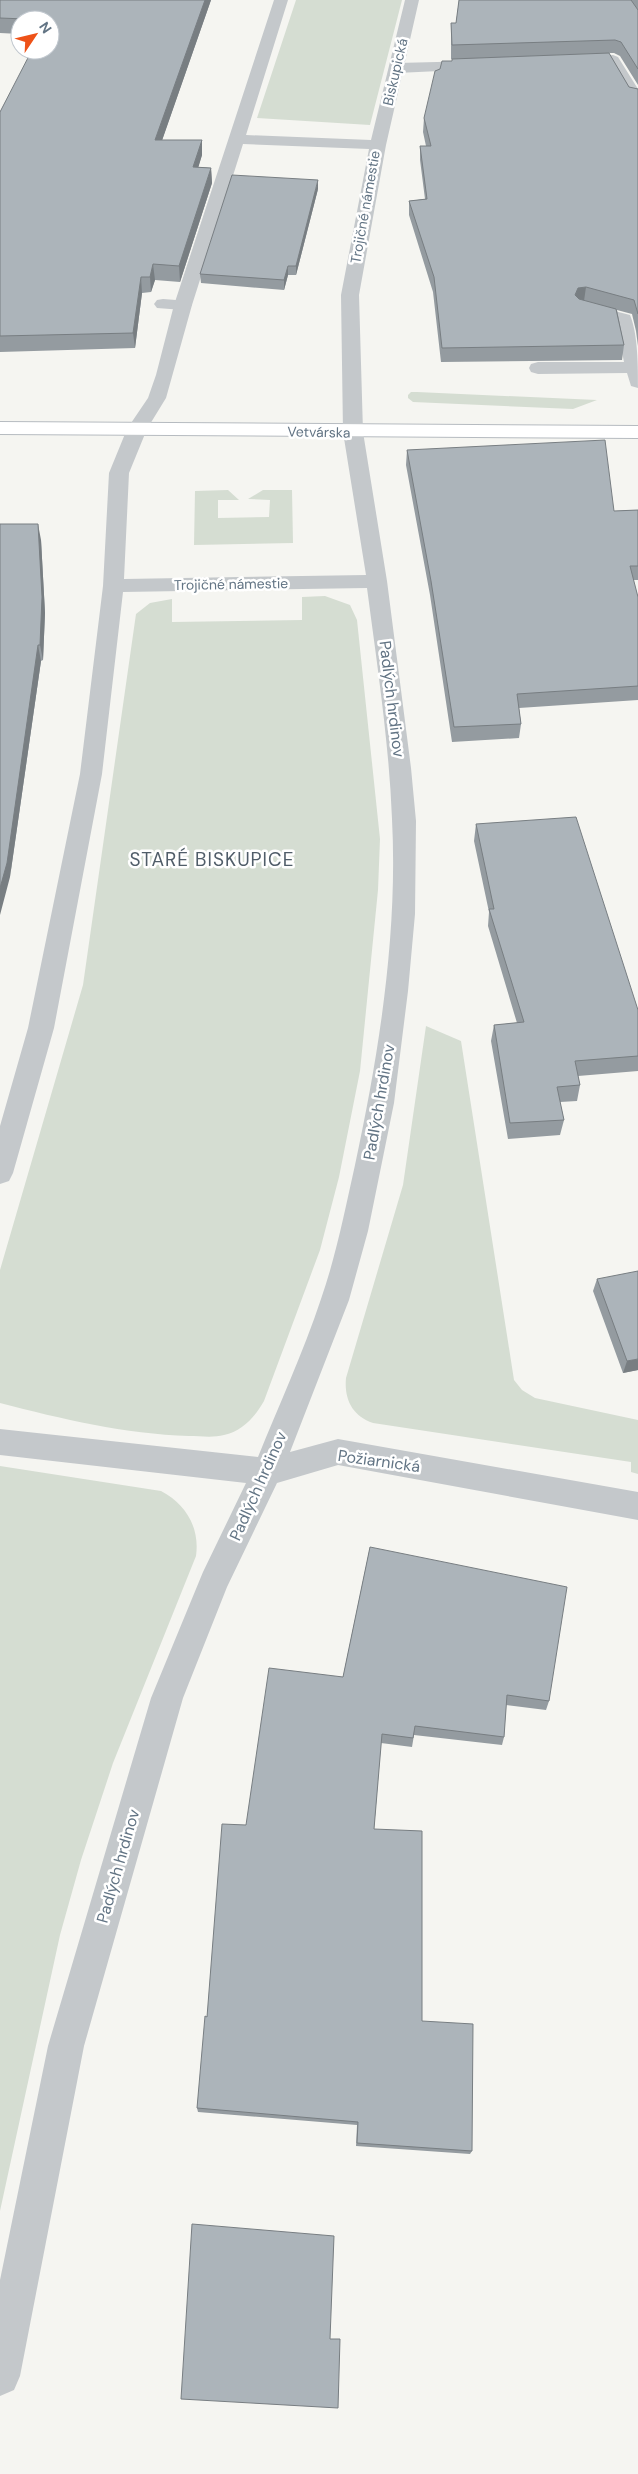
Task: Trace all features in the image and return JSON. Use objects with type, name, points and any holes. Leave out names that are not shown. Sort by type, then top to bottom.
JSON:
[{"type":"street","points":[[0,1174],[41,1028],[91,774],[113,586],[120,474],[137,429],[158,398],[183,305],[281,0]]},
{"type":"street","name":"Biskupická","points":[[378,144],[412,0]]},
{"type":"street","points":[[564,62],[613,60],[635,97]]},
{"type":"street","points":[[396,68],[495,65]]},
{"type":"street","name":"Trojičné námestie","points":[[113,586],[377,581],[353,432],[350,295],[378,144],[237,139]]},
{"type":"street","points":[[163,304],[183,305]]},
{"type":"street","points":[[538,368],[636,375],[624,320],[584,308]]},
{"type":"street","name":"Vetvárska","points":[[0,428],[353,432],[638,432]]},
{"type":"street","name":"Padlých hrdinov","points":[[0,2376],[66,2046],[167,1698],[214,1582],[267,1472],[335,1300],[354,1231],[381,1103],[396,991],[403,914],[404,821],[400,768],[377,581]]},
{"type":"street","name":"Požiarnická","points":[[0,1442],[267,1472],[338,1452],[638,1506]]},
{"type":"shaded area","points":[[296,0],[402,0],[370,125],[257,118]]},
{"type":"shaded area","points":[[411,392],[597,400],[573,409],[413,402],[408,398]]},
{"type":"shaded area","points":[[228,490],[239,500],[218,500],[218,518],[269,517],[270,500],[248,499],[263,490],[292,490],[293,543],[194,545],[195,491]]},
{"type":"shaded area","points":[[325,596],[350,605],[357,620],[380,839],[378,890],[360,1071],[339,1177],[320,1250],[264,1401],[252,1418],[242,1427],[231,1433],[211,1437],[165,1435],[117,1429],[0,1403],[0,1270],[83,985],[136,614],[150,603],[172,599],[172,622],[302,620],[302,597]]},
{"type":"shaded area","points":[[426,1026],[461,1041],[514,1380],[522,1390],[535,1398],[638,1420],[638,1474],[631,1472],[631,1462],[373,1423],[360,1416],[348,1400],[346,1378],[403,1185]]},
{"type":"shaded area","points":[[0,1466],[161,1491],[170,1496],[184,1510],[193,1527],[197,1546],[196,1556],[113,1763],[81,1860],[60,1935],[0,2211]]},
{"type":"building","points":[[0,0],[205,0],[155,140],[202,140],[193,167],[211,168],[179,266],[153,264],[150,277],[141,277],[133,333],[0,336],[0,112],[27,60],[60,60],[60,10],[10,10],[10,18],[0,18]]},
{"type":"building","points":[[459,0],[631,0],[638,10],[638,69],[621,42],[615,40],[452,45],[451,23],[456,23]]},
{"type":"building","points":[[609,53],[629,87],[638,89],[638,314],[634,300],[586,287],[578,288],[575,295],[579,299],[616,309],[624,345],[442,348],[434,277],[409,201],[427,199],[420,146],[431,146],[424,118],[435,71],[440,69],[442,61],[452,61],[452,59]]},
{"type":"building","points":[[232,175],[318,180],[296,266],[288,266],[284,280],[200,274]]},
{"type":"building","points":[[605,440],[614,511],[638,510],[638,566],[630,566],[638,597],[638,686],[517,694],[521,724],[454,727],[431,581],[407,450]]},
{"type":"building","points":[[0,524],[38,524],[42,597],[40,645],[38,645],[7,863],[0,888]]},
{"type":"building","points":[[576,817],[638,1010],[638,1056],[575,1061],[580,1085],[557,1087],[564,1120],[510,1123],[494,1025],[524,1022],[489,909],[494,909],[476,824]]},
{"type":"building","points":[[638,1271],[638,1359],[627,1361],[597,1279]]},
{"type":"building","points":[[370,1547],[567,1587],[549,1701],[507,1695],[504,1737],[415,1726],[413,1738],[382,1734],[374,1829],[422,1831],[422,2021],[473,2024],[472,2151],[357,2143],[358,2122],[197,2108],[205,2016],[207,2017],[222,1824],[246,1825],[269,1668],[343,1677]]},
{"type":"building","points":[[192,2224],[334,2236],[330,2339],[340,2339],[338,2408],[181,2399]]},
{"type":"district","name":"STARÉ BISKUPICE","points":[[212,859]]}]
